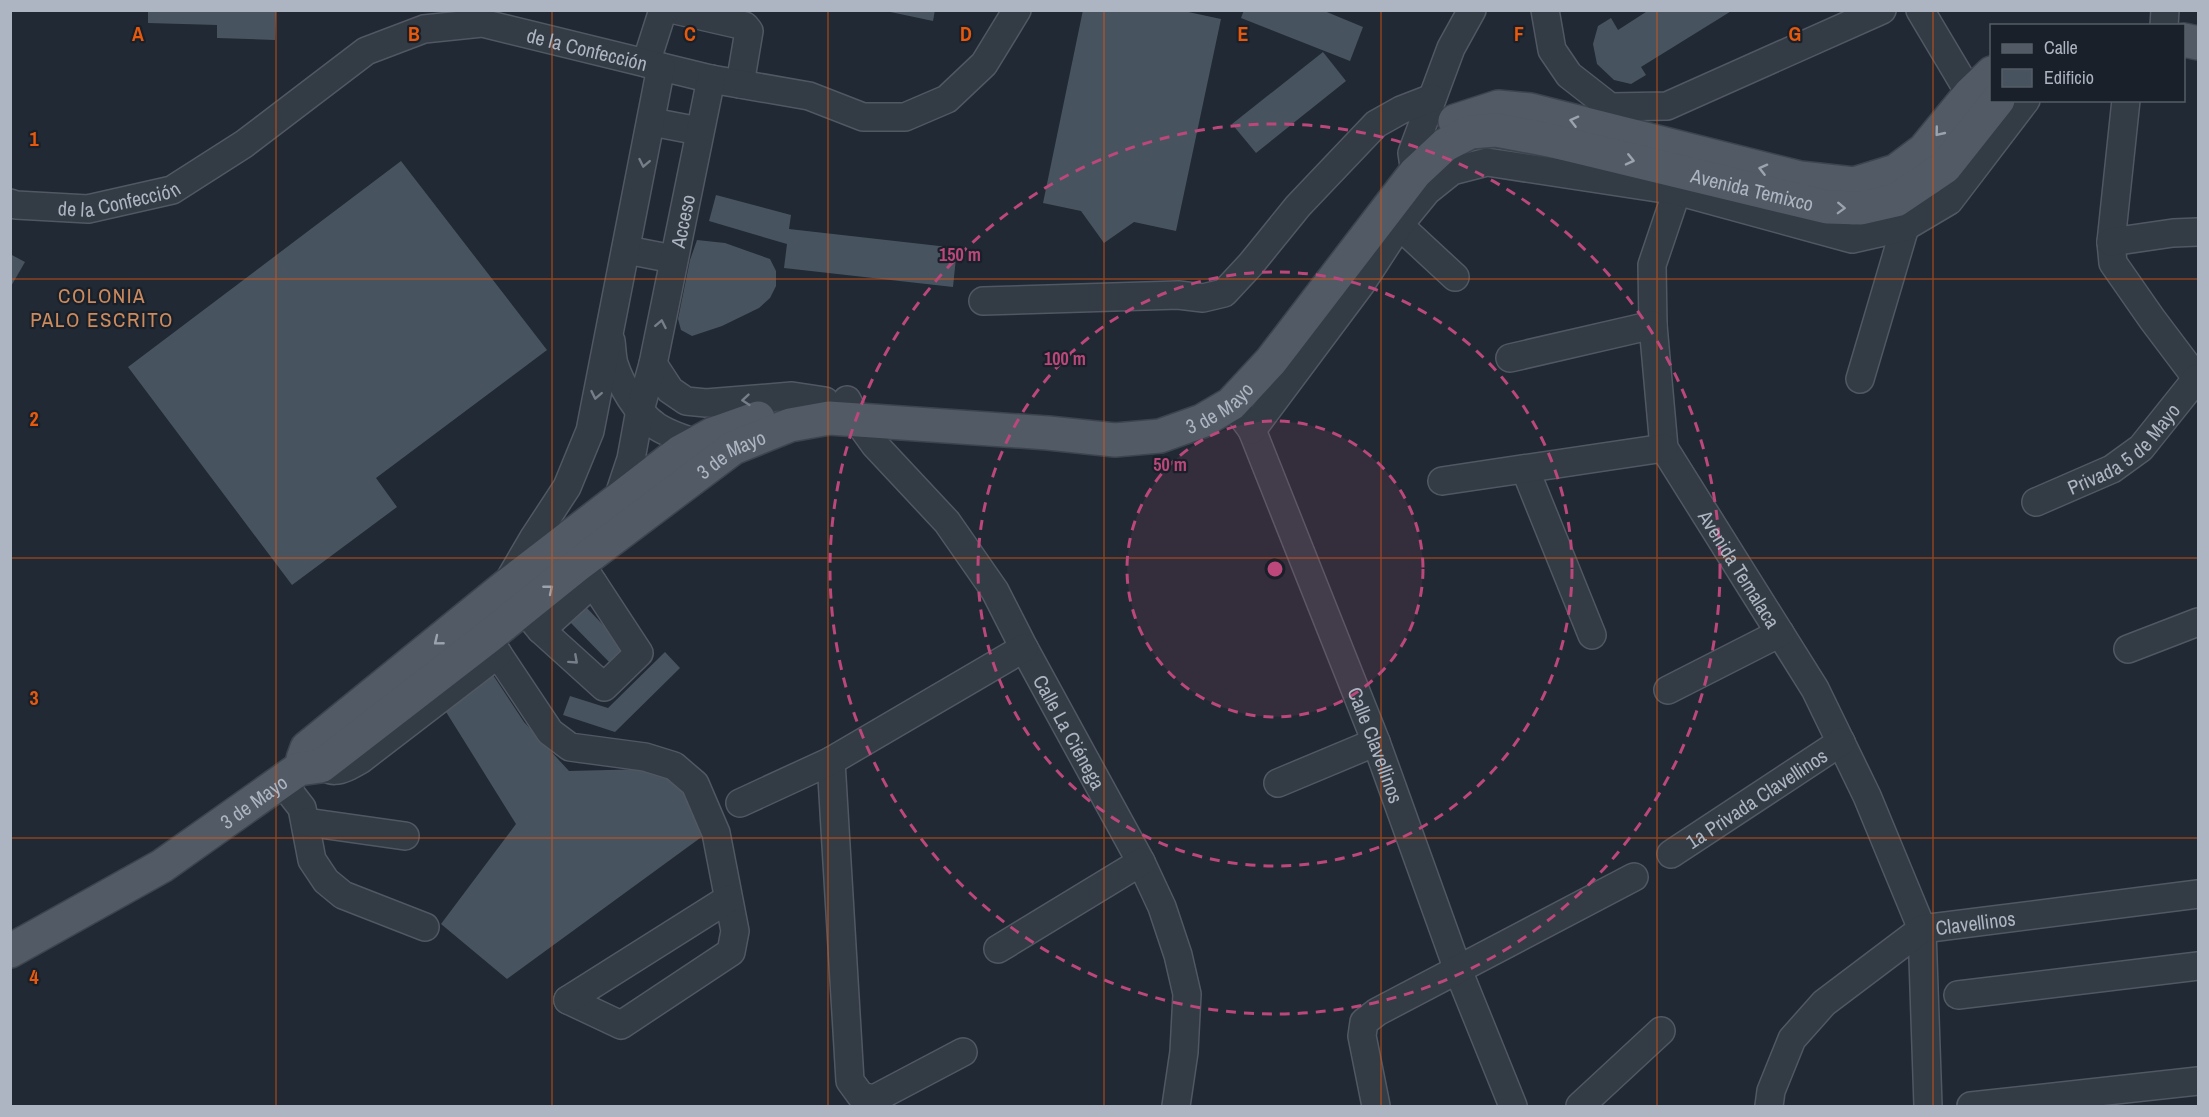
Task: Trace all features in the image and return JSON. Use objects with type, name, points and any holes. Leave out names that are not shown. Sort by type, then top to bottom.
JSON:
[{"type":"main road","name":"Avenida Temixco","points":[[1470,132],[1496,130],[1507,132],[1827,207],[1861,208],[1896,200],[1945,166],[1986,96]]},
{"type":"main road","points":[[1226,398],[1391,175],[1418,172],[1423,140],[1459,118],[1498,106],[1530,110],[1800,178],[1854,184],[1896,171],[1986,96]]},
{"type":"main road","name":"3 de Mayo","points":[[10,951],[162,866],[523,609],[580,561],[607,544],[728,452],[790,425],[829,418],[843,407],[1115,440],[1160,436],[1202,421],[1270,361],[1392,218],[1418,172],[1445,145],[1470,132]]},
{"type":"main road","points":[[580,561],[616,502],[680,452],[712,434],[766,415],[843,407]]},
{"type":"street","points":[[580,561],[639,653],[604,687],[523,609],[590,431],[652,122],[654,65],[662,14],[667,10]]},
{"type":"street","points":[[675,10],[746,26],[749,31],[740,84]]},
{"type":"street","name":"de la Confección","points":[[10,203],[88,209],[172,190],[244,144],[366,51],[424,29],[482,23],[711,79],[809,96],[862,117],[905,117],[947,99],[984,64],[1017,10]]},
{"type":"street","points":[[1472,10],[1451,48],[1432,98],[1418,172],[1452,171],[1487,162],[1677,191],[1852,239],[1905,227],[1949,201],[2024,102]]},
{"type":"street","points":[[1547,11],[1552,50],[1569,75],[1610,107],[1667,106],[1882,10]]},
{"type":"street","points":[[1920,10],[1986,96]]},
{"type":"street","name":"Acceso","points":[[607,544],[616,502],[631,459],[640,410],[653,364],[711,79]]},
{"type":"street","points":[[983,301],[1178,295],[1203,298],[1224,293],[1298,206],[1376,124],[1401,110],[1432,98]]},
{"type":"street","name":"Privada 5 de Mayo","points":[[2036,502],[2112,469],[2141,448],[2198,379],[2152,320],[2113,263],[2112,242],[2126,102]]},
{"type":"street","points":[[652,122],[699,131]]},
{"type":"street","name":"Avenida Temalaca","points":[[1677,191],[1652,265],[1653,325],[1664,448],[1815,689],[1867,796],[1922,929]]},
{"type":"street","points":[[1252,430],[1361,284],[1392,218],[1455,277]]},
{"type":"street","points":[[1860,380],[1905,227]]},
{"type":"street","points":[[2112,242],[2173,233],[2199,232]]},
{"type":"street","points":[[627,250],[673,259]]},
{"type":"street","points":[[1510,358],[1653,325]]},
{"type":"street","points":[[609,330],[614,363],[624,387],[640,410],[656,426],[696,443],[728,452]]},
{"type":"street","points":[[653,364],[670,390],[686,401],[706,404],[792,396],[843,407]]},
{"type":"street","name":"Calle Clavellinos","points":[[1226,398],[1252,430],[1376,742],[1458,970],[1514,1107]]},
{"type":"street","name":"Calle La Ciénega","points":[[843,407],[946,522],[995,591],[1141,862],[1162,907],[1178,955],[1187,994],[1184,1053],[1176,1107]]},
{"type":"street","points":[[1442,480],[1664,448]]},
{"type":"street","points":[[1525,469],[1592,635]]},
{"type":"street","points":[[2128,650],[2199,622]]},
{"type":"street","points":[[488,633],[550,732],[570,747],[655,760],[674,766],[695,784],[716,833],[735,931],[730,952],[621,1025],[568,1000],[728,899]]},
{"type":"street","points":[[1668,690],[1780,633]]},
{"type":"street","points":[[740,803],[831,760],[1024,648]]},
{"type":"street","points":[[1278,783],[1376,742]]},
{"type":"street","name":"1a Privada Clavellinos","points":[[1671,854],[1841,742]]},
{"type":"street","points":[[831,760],[850,1081],[861,1095],[874,1099],[963,1053]]},
{"type":"street","points":[[302,766],[302,808],[312,860],[326,881],[343,895],[425,927]]},
{"type":"street","points":[[306,822],[405,836]]},
{"type":"street","points":[[998,949],[1141,862]]},
{"type":"street","points":[[1376,1107],[1362,1036],[1364,1022],[1377,1012],[1634,877]]},
{"type":"street","name":"Clavellinos","points":[[1769,1107],[1771,1091],[1792,1039],[1824,1003],[1922,929],[2199,894]]},
{"type":"street","points":[[1922,929],[1928,1107]]},
{"type":"street","points":[[1958,995],[2199,966]]},
{"type":"street","points":[[1580,1107],[1661,1031]]},
{"type":"street","points":[[1971,1106],[2199,1081]]},
{"type":"building","points":[[148,10],[276,10],[275,40],[217,38],[217,25],[148,23]]},
{"type":"building","points":[[881,10],[935,10],[933,21]]},
{"type":"building","points":[[1083,10],[1179,10],[1221,19],[1176,231],[1134,222],[1104,243],[1081,211],[1043,203]]},
{"type":"building","points":[[1244,10],[1322,10],[1363,27],[1350,61],[1241,18]]},
{"type":"building","points":[[1649,10],[1733,10],[1641,67],[1646,75],[1631,84],[1614,80],[1597,64],[1593,44],[1598,26],[1611,18],[1618,30]]},
{"type":"building","points":[[1323,52],[1346,81],[1256,153],[1232,124]]},
{"type":"building","points":[[401,161],[547,350],[376,478],[397,507],[292,585],[128,367]]},
{"type":"building","points":[[716,195],[791,215],[789,229],[957,248],[953,287],[784,268],[787,244],[709,221]]},
{"type":"building","points":[[697,240],[725,243],[770,259],[776,271],[776,286],[770,298],[759,308],[722,326],[692,336],[681,330],[678,319],[690,260]]},
{"type":"building","points":[[10,254],[25,262],[10,288]]},
{"type":"building","points":[[585,606],[628,651],[613,666],[569,621]]},
{"type":"building","points":[[665,652],[680,668],[615,732],[563,715],[570,696],[608,708]]},
{"type":"building","points":[[491,672],[524,722],[569,771],[647,769],[687,785],[707,833],[507,979],[441,924],[516,824],[443,707]]},
{"type":"district","name":"COLONIA PALO ESCRITO","points":[[102,307]]}]
